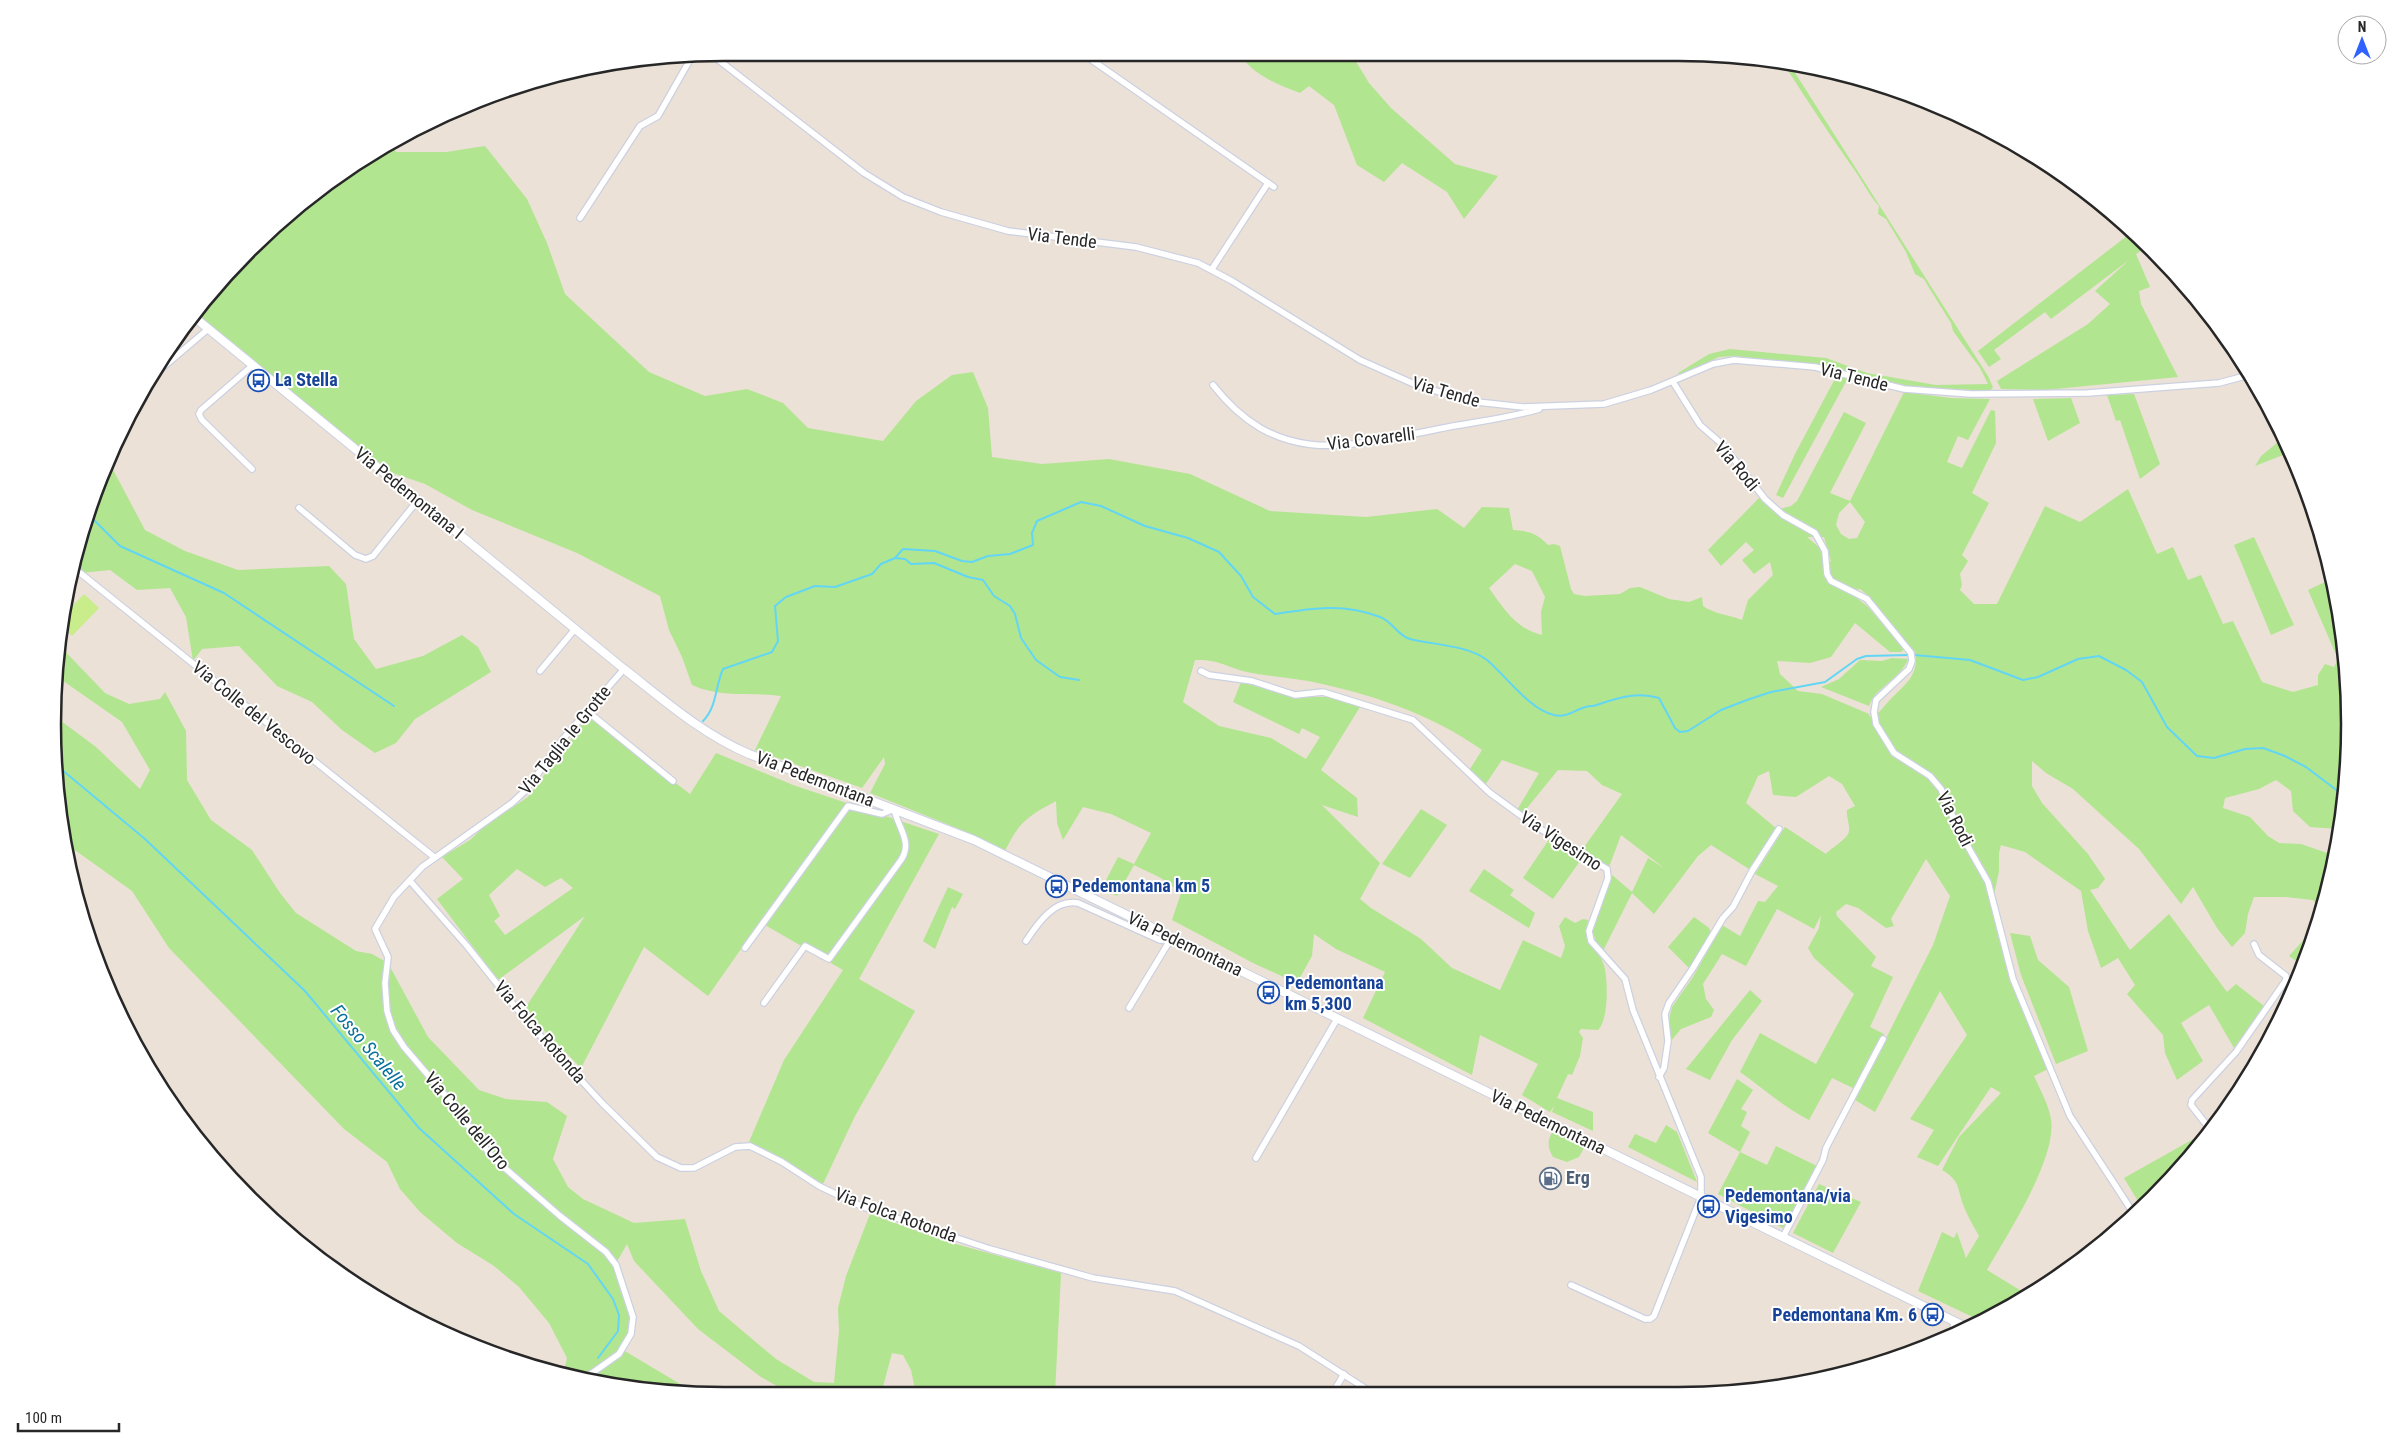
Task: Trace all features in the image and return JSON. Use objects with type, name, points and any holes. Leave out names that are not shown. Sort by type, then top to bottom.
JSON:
[{"type":"street","name":"Via Tende","points":[[720,61],[864,173],[906,198],[941,212],[1008,231],[1148,250],[1184,259],[1212,269],[1346,353],[1395,377],[1441,394],[1468,401],[1505,406],[1548,407],[1614,402],[1672,382],[1713,364],[1734,360],[1815,367],[1904,389],[1971,394],[2055,395],[2088,393],[2219,383],[2242,377]]},
{"type":"street","points":[[1093,61],[1271,185],[1212,269]]},
{"type":"street","points":[[580,218],[640,126],[659,114],[688,63]]},
{"type":"street","name":"Via Pedemontana I","points":[[198,321],[624,669]]},
{"type":"street","points":[[169,362],[208,329]]},
{"type":"street","points":[[252,469],[202,420],[199,414],[201,410],[253,365]]},
{"type":"street","name":"Via Rodi","points":[[1672,382],[1700,425],[1723,445],[1765,499],[1783,515],[1815,533],[1825,551],[1827,574],[1831,581],[1867,599],[1904,643],[1912,658],[1906,672],[1876,700],[1874,712],[1876,724],[1894,753],[1930,776],[1941,789],[1958,829],[1988,882],[2013,979],[2070,1116],[2130,1208]]},
{"type":"street","name":"Via Covarelli","points":[[1213,385],[1232,408],[1253,425],[1276,436],[1314,445],[1344,445],[1373,442],[1514,416],[1548,407]]},
{"type":"street","points":[[300,508],[355,555],[366,559],[373,556],[418,500]]},
{"type":"street","name":"Via Colle del Vescovo","points":[[79,572],[434,857]]},
{"type":"street","points":[[540,671],[575,629]]},
{"type":"street","name":"Via Taglia le Grotte","points":[[410,881],[434,857],[520,796],[562,740],[624,669]]},
{"type":"street","name":"Via Pedemontana","points":[[624,669],[696,725],[721,741],[749,754],[969,838],[1959,1324]]},
{"type":"street","name":"Via Vigesimo","points":[[1201,671],[1209,675],[1252,681],[1295,695],[1323,692],[1412,720],[1490,793],[1537,828],[1607,869],[1608,878],[1589,931],[1591,941],[1625,980],[1633,1010],[1701,1177],[1701,1197]]},
{"type":"street","points":[[587,711],[673,781]]},
{"type":"street","points":[[745,948],[848,806],[882,814],[894,809],[907,843],[901,860],[829,959],[805,946],[764,1003]]},
{"type":"street","points":[[1659,1077],[1664,1068],[1668,1042],[1665,1014],[1669,1003],[1723,918],[1733,907],[1752,871],[1780,829]]},
{"type":"street","name":"Via Folca Rotonda","points":[[410,881],[467,946],[525,1019],[602,1103],[657,1157],[665,1162],[681,1168],[694,1168],[735,1147],[750,1146],[782,1162],[820,1186],[863,1207],[990,1249],[1093,1278],[1175,1291],[1298,1346],[1364,1387]]},
{"type":"street","name":"Via Colle dell'Oro","points":[[410,881],[394,897],[375,930],[388,957],[386,1002],[392,1025],[404,1047],[445,1095],[493,1158],[560,1216],[606,1252],[616,1265],[633,1316],[631,1334],[619,1354],[592,1373]]},
{"type":"street","points":[[1026,941],[1047,913],[1070,902],[1078,903],[1160,940],[1180,942]]},
{"type":"street","points":[[1129,1008],[1169,942]]},
{"type":"street","points":[[2206,1124],[2192,1104],[2192,1100],[2236,1052],[2286,980],[2286,976],[2260,955],[2254,944]]},
{"type":"street","points":[[1256,1158],[1338,1019]]},
{"type":"street","points":[[1783,1237],[1823,1160],[1826,1148],[1883,1039]]},
{"type":"street","points":[[1570,1285],[1645,1319],[1650,1319],[1654,1316],[1701,1197]]},
{"type":"street","points":[[1953,1326],[1954,1321]]},
{"type":"street","points":[[1336,1387],[1344,1374]]},
{"type":"green space","points":[[1245,61],[1356,61],[1369,83],[1391,108],[1455,164],[1498,176],[1464,219],[1447,192],[1402,163],[1384,182],[1357,165],[1334,105],[1309,86],[1300,93],[1267,79]]},
{"type":"green space","points":[[1788,71],[1794,72],[1988,376],[1993,387],[1990,391],[1906,386],[1822,365],[1734,356],[1719,357],[1680,375],[1678,373],[1709,354],[1730,349],[1826,358],[1867,373],[1936,385],[1988,384],[1980,368],[1953,331],[1951,323],[1924,279],[1915,274],[1906,252],[1886,219],[1878,214],[1879,206]]},
{"type":"green space","points":[[485,146],[527,199],[547,243],[565,294],[649,372],[705,396],[747,389],[783,403],[808,428],[883,441],[916,401],[952,375],[973,372],[988,408],[992,457],[1042,464],[1109,459],[1190,474],[1270,511],[1366,517],[1437,509],[1464,528],[1482,507],[1509,508],[1513,530],[1532,533],[1548,545],[1560,546],[1571,589],[1574,594],[1585,596],[1620,594],[1630,588],[1640,587],[1669,599],[1689,602],[1702,597],[1703,606],[1707,609],[1742,620],[1748,600],[1773,575],[1770,562],[1754,574],[1742,560],[1754,550],[1746,542],[1721,566],[1708,550],[1759,498],[1773,511],[1791,506],[1797,501],[1844,412],[1866,423],[1830,493],[1850,501],[1904,392],[1951,398],[1990,399],[1968,440],[1958,436],[1947,462],[1962,468],[1991,410],[1995,411],[1996,443],[1972,493],[1989,503],[1962,555],[1968,561],[1960,574],[1962,585],[1960,590],[1974,604],[1997,604],[2045,506],[2080,522],[2128,489],[2157,554],[2173,547],[2188,580],[2201,575],[2223,624],[2233,621],[2262,682],[2293,692],[2318,685],[2318,675],[2325,664],[2334,667],[2337,661],[2341,724],[2339,767],[2332,829],[2310,827],[2293,811],[2291,791],[2276,780],[2259,789],[2225,798],[2223,808],[2250,817],[2268,836],[2279,843],[2301,844],[2328,853],[2316,903],[2313,900],[2285,897],[2254,897],[2248,914],[2245,933],[2232,947],[2217,928],[2193,887],[2181,904],[2139,849],[2073,789],[2046,773],[2032,761],[2032,786],[2042,803],[2088,854],[2105,879],[2098,888],[2090,890],[2130,950],[2169,914],[2227,992],[2236,984],[2264,1006],[2234,1048],[2209,1005],[2181,1023],[2203,1061],[2177,1080],[2165,1053],[2163,1035],[2127,994],[2135,985],[2118,958],[2101,968],[2088,931],[2081,891],[2025,852],[2001,845],[1999,871],[1993,900],[2013,979],[2050,1068],[2034,1076],[2050,1114],[2051,1136],[2039,1175],[2029,1196],[1987,1270],[2021,1291],[1973,1317],[1918,1291],[1942,1232],[1954,1238],[1957,1232],[1966,1258],[1979,1236],[1966,1211],[1955,1182],[1942,1170],[1959,1137],[2001,1093],[1991,1087],[1938,1166],[1917,1157],[1934,1130],[1910,1119],[1967,1035],[1940,991],[1875,1112],[1855,1100],[1933,945],[1950,896],[1926,859],[1891,919],[1894,926],[1886,928],[1858,908],[1846,904],[1836,912],[1837,916],[1876,957],[1871,966],[1893,977],[1870,1027],[1884,1034],[1855,1089],[1832,1078],[1809,1120],[1740,1072],[1760,1033],[1816,1064],[1854,994],[1814,958],[1808,948],[1819,928],[1821,915],[1814,929],[1777,909],[1746,966],[1722,954],[1703,984],[1706,999],[1714,1010],[1711,1017],[1681,1029],[1671,1041],[1669,1020],[1672,1007],[1693,977],[1722,925],[1740,936],[1758,901],[1765,902],[1778,886],[1755,874],[1785,827],[1826,854],[1848,834],[1847,810],[1855,806],[1842,784],[1829,776],[1796,797],[1773,795],[1769,771],[1758,776],[1746,803],[1777,829],[1749,869],[1711,845],[1698,856],[1654,914],[1632,893],[1603,951],[1596,942],[1592,929],[1612,875],[1632,892],[1648,858],[1664,868],[1621,835],[1609,867],[1582,850],[1622,794],[1602,785],[1587,771],[1558,770],[1523,813],[1517,810],[1539,773],[1502,760],[1485,785],[1470,769],[1482,750],[1463,737],[1421,716],[1399,706],[1331,686],[1247,672],[1210,661],[1195,660],[1183,702],[1219,726],[1271,738],[1306,759],[1320,737],[1302,728],[1299,734],[1233,702],[1241,682],[1260,685],[1293,697],[1330,697],[1360,707],[1321,770],[1357,798],[1358,817],[1322,805],[1380,863],[1360,899],[1421,939],[1452,968],[1500,990],[1523,940],[1561,958],[1565,946],[1559,926],[1565,917],[1575,923],[1583,919],[1588,920],[1587,937],[1604,965],[1607,989],[1606,1009],[1602,1025],[1598,1030],[1581,1029],[1579,1032],[1583,1038],[1580,1056],[1572,1075],[1568,1074],[1557,1098],[1593,1112],[1593,1131],[1552,1112],[1554,1106],[1550,1112],[1522,1095],[1538,1064],[1480,1035],[1472,1075],[1363,1018],[1385,972],[1336,949],[1314,934],[1312,956],[1297,983],[1255,964],[1172,920],[1181,893],[1161,878],[1134,865],[1117,896],[1102,888],[1118,857],[1134,864],[1151,833],[1111,814],[1083,807],[1063,840],[1057,823],[1056,801],[1024,822],[1003,855],[974,840],[974,835],[870,793],[885,764],[884,757],[862,788],[755,750],[781,696],[714,692],[692,685],[682,657],[669,630],[660,596],[577,553],[472,510],[425,484],[378,468],[198,321],[255,255],[287,226],[321,198],[394,149],[396,152],[446,152]],"holes":[[[1850,502],[1865,522],[1857,538],[1849,539],[1841,534],[1836,525],[1839,513]],[[1807,537],[1824,537],[1831,561],[1824,566],[1820,548]],[[1515,564],[1532,571],[1545,597],[1541,612],[1542,635],[1525,628],[1511,617],[1489,588]],[[1860,589],[1869,596],[1915,652],[1916,661],[1909,680],[1880,711],[1870,717],[1869,714],[1822,694],[1798,691],[1780,674],[1777,661],[1810,663],[1831,657],[1855,623],[1890,652],[1901,652],[1904,649],[1868,607],[1848,591]]]},
{"type":"green space","points":[[2126,236],[2142,250],[2136,254],[2150,287],[2139,291],[2141,304],[2178,377],[2045,390],[2001,389],[1997,381],[2088,324],[2110,304],[2095,291],[2129,260],[2051,319],[2045,312],[1994,350],[2001,359],[1989,367],[1978,351]]},
{"type":"green space","points":[[1837,375],[1848,378],[1783,498],[1776,495],[1795,454]]},
{"type":"green space","points":[[2134,394],[2160,464],[2140,479],[2120,420],[2116,421],[2107,395]]},
{"type":"green space","points":[[2071,398],[2080,423],[2048,441],[2033,399]]},
{"type":"green space","points":[[2277,443],[2283,455],[2255,466],[2261,456]]},
{"type":"green space","points":[[113,469],[145,530],[185,551],[238,570],[329,566],[346,584],[354,639],[376,669],[423,656],[462,635],[478,647],[491,672],[415,719],[396,743],[375,753],[342,730],[312,702],[277,686],[239,646],[202,649],[193,661],[186,617],[170,588],[137,590],[110,570],[79,572],[84,552],[96,511]]},
{"type":"green space","points":[[2254,537],[2294,625],[2271,635],[2234,545]]},
{"type":"green space","points":[[2325,582],[2337,656],[2308,590]]},
{"type":"green space","points":[[84,594],[99,608],[72,636],[68,632],[72,606]]},
{"type":"green space","points":[[66,652],[105,693],[129,704],[160,699],[165,692],[186,731],[187,780],[211,820],[252,850],[280,893],[296,913],[356,951],[372,954],[388,963],[428,1037],[479,1090],[506,1099],[547,1102],[567,1116],[553,1159],[568,1187],[583,1199],[634,1223],[685,1219],[701,1271],[719,1311],[776,1359],[814,1382],[834,1383],[839,1331],[838,1308],[846,1276],[870,1214],[945,1241],[1061,1273],[1055,1387],[915,1387],[911,1370],[903,1355],[892,1353],[883,1387],[779,1387],[761,1377],[698,1329],[634,1261],[627,1244],[615,1265],[633,1325],[623,1350],[682,1385],[637,1381],[565,1367],[567,1358],[549,1323],[519,1287],[494,1266],[457,1243],[420,1212],[400,1189],[387,1162],[344,1129],[169,948],[132,891],[73,849],[67,811],[61,721],[96,747],[140,789],[150,770],[122,722],[63,681]]},
{"type":"green space","points":[[1892,658],[1908,659],[1899,673],[1872,699],[1869,706],[1821,687],[1839,679],[1860,660],[1882,661]]},
{"type":"green space","points":[[588,716],[690,794],[716,753],[793,785],[939,834],[859,979],[915,1011],[855,1116],[823,1184],[749,1142],[784,1060],[843,970],[760,922],[708,996],[644,947],[581,1068],[524,1010],[585,916],[498,980],[437,899],[463,879],[442,857],[470,840],[487,824],[528,797]],"holes":[[[517,869],[545,887],[561,878],[573,888],[505,935],[494,921],[500,916],[489,895]]]},
{"type":"green space","points":[[1421,809],[1447,825],[1410,878],[1382,864]]},
{"type":"green space","points":[[1550,838],[1583,857],[1553,899],[1523,878]]},
{"type":"green space","points":[[1484,869],[1514,890],[1510,895],[1535,913],[1529,928],[1469,891]]},
{"type":"green space","points":[[948,887],[963,894],[955,909],[952,907],[935,949],[923,941]]},
{"type":"green space","points":[[1694,917],[1709,928],[1711,933],[1689,968],[1668,947]]},
{"type":"green space","points":[[2010,933],[2030,936],[2038,960],[2069,987],[2088,1051],[2056,1064],[2021,975]]},
{"type":"green space","points":[[2306,937],[2297,961],[2289,956]]},
{"type":"green space","points":[[2292,974],[2283,993],[2282,988]]},
{"type":"green space","points":[[1750,990],[1762,1001],[1732,1040],[1710,1080],[1686,1069]]},
{"type":"green space","points":[[1737,1079],[1753,1090],[1741,1109],[1747,1112],[1741,1126],[1750,1132],[1740,1152],[1708,1133]]},
{"type":"green space","points":[[1666,1125],[1677,1132],[1697,1182],[1628,1147],[1635,1134],[1656,1143]]},
{"type":"green space","points":[[1554,1130],[1585,1146],[1579,1157],[1567,1162],[1553,1157],[1549,1143]]},
{"type":"green space","points":[[2195,1138],[2138,1201],[2124,1178]]},
{"type":"green space","points":[[1776,1146],[1817,1166],[1783,1228],[1718,1194],[1740,1152],[1767,1165]]},
{"type":"green space","points":[[1819,1184],[1861,1202],[1833,1253],[1793,1233]]},
{"type":"waterway","points":[[703,721],[711,709],[723,669],[772,652],[778,641],[775,606],[786,597],[815,586],[835,587],[872,574],[881,564],[895,558],[903,549],[935,551],[962,561],[972,562],[988,556],[1010,554],[1033,545],[1032,533],[1037,521],[1081,502],[1101,506],[1145,526],[1188,538],[1219,552],[1241,576],[1253,597],[1275,614],[1328,608],[1354,610],[1384,619],[1402,635],[1410,639],[1460,648],[1479,655],[1487,660],[1536,707],[1559,716],[1588,706],[1642,695],[1659,698],[1675,728],[1680,732],[1688,731],[1721,710],[1747,700],[1771,692],[1825,682],[1857,659],[1866,656],[1909,655]]},
{"type":"waterway","points":[[94,520],[120,546],[224,593],[394,706]]},
{"type":"waterway","points":[[895,558],[905,559],[911,564],[934,563],[968,577],[983,580],[994,596],[1010,606],[1015,614],[1021,638],[1036,660],[1060,677],[1079,680]]},
{"type":"waterway","points":[[1914,655],[1970,660],[2023,680],[2038,677],[2078,659],[2099,656],[2126,670],[2142,682],[2167,727],[2197,756],[2214,758],[2245,749],[2263,748],[2285,756],[2306,767],[2337,790]]},
{"type":"waterway","name":"Fosso Scalelle","points":[[63,771],[145,839],[305,991],[419,1128],[514,1214],[588,1264],[613,1299],[619,1315],[618,1331],[598,1358]]},
{"type":"place","name":"La Stella","points":[[259,380]]},
{"type":"place","name":"Pedemontana km 5","points":[[1056,886]]},
{"type":"place","name":"Pedemontana km 5,300","points":[[1269,993]]},
{"type":"place","name":"Erg","points":[[1550,1178]]},
{"type":"place","name":"Pedemontana/via Vigesimo","points":[[1709,1206]]},
{"type":"place","name":"Pedemontana Km. 6","points":[[1933,1315]]}]
